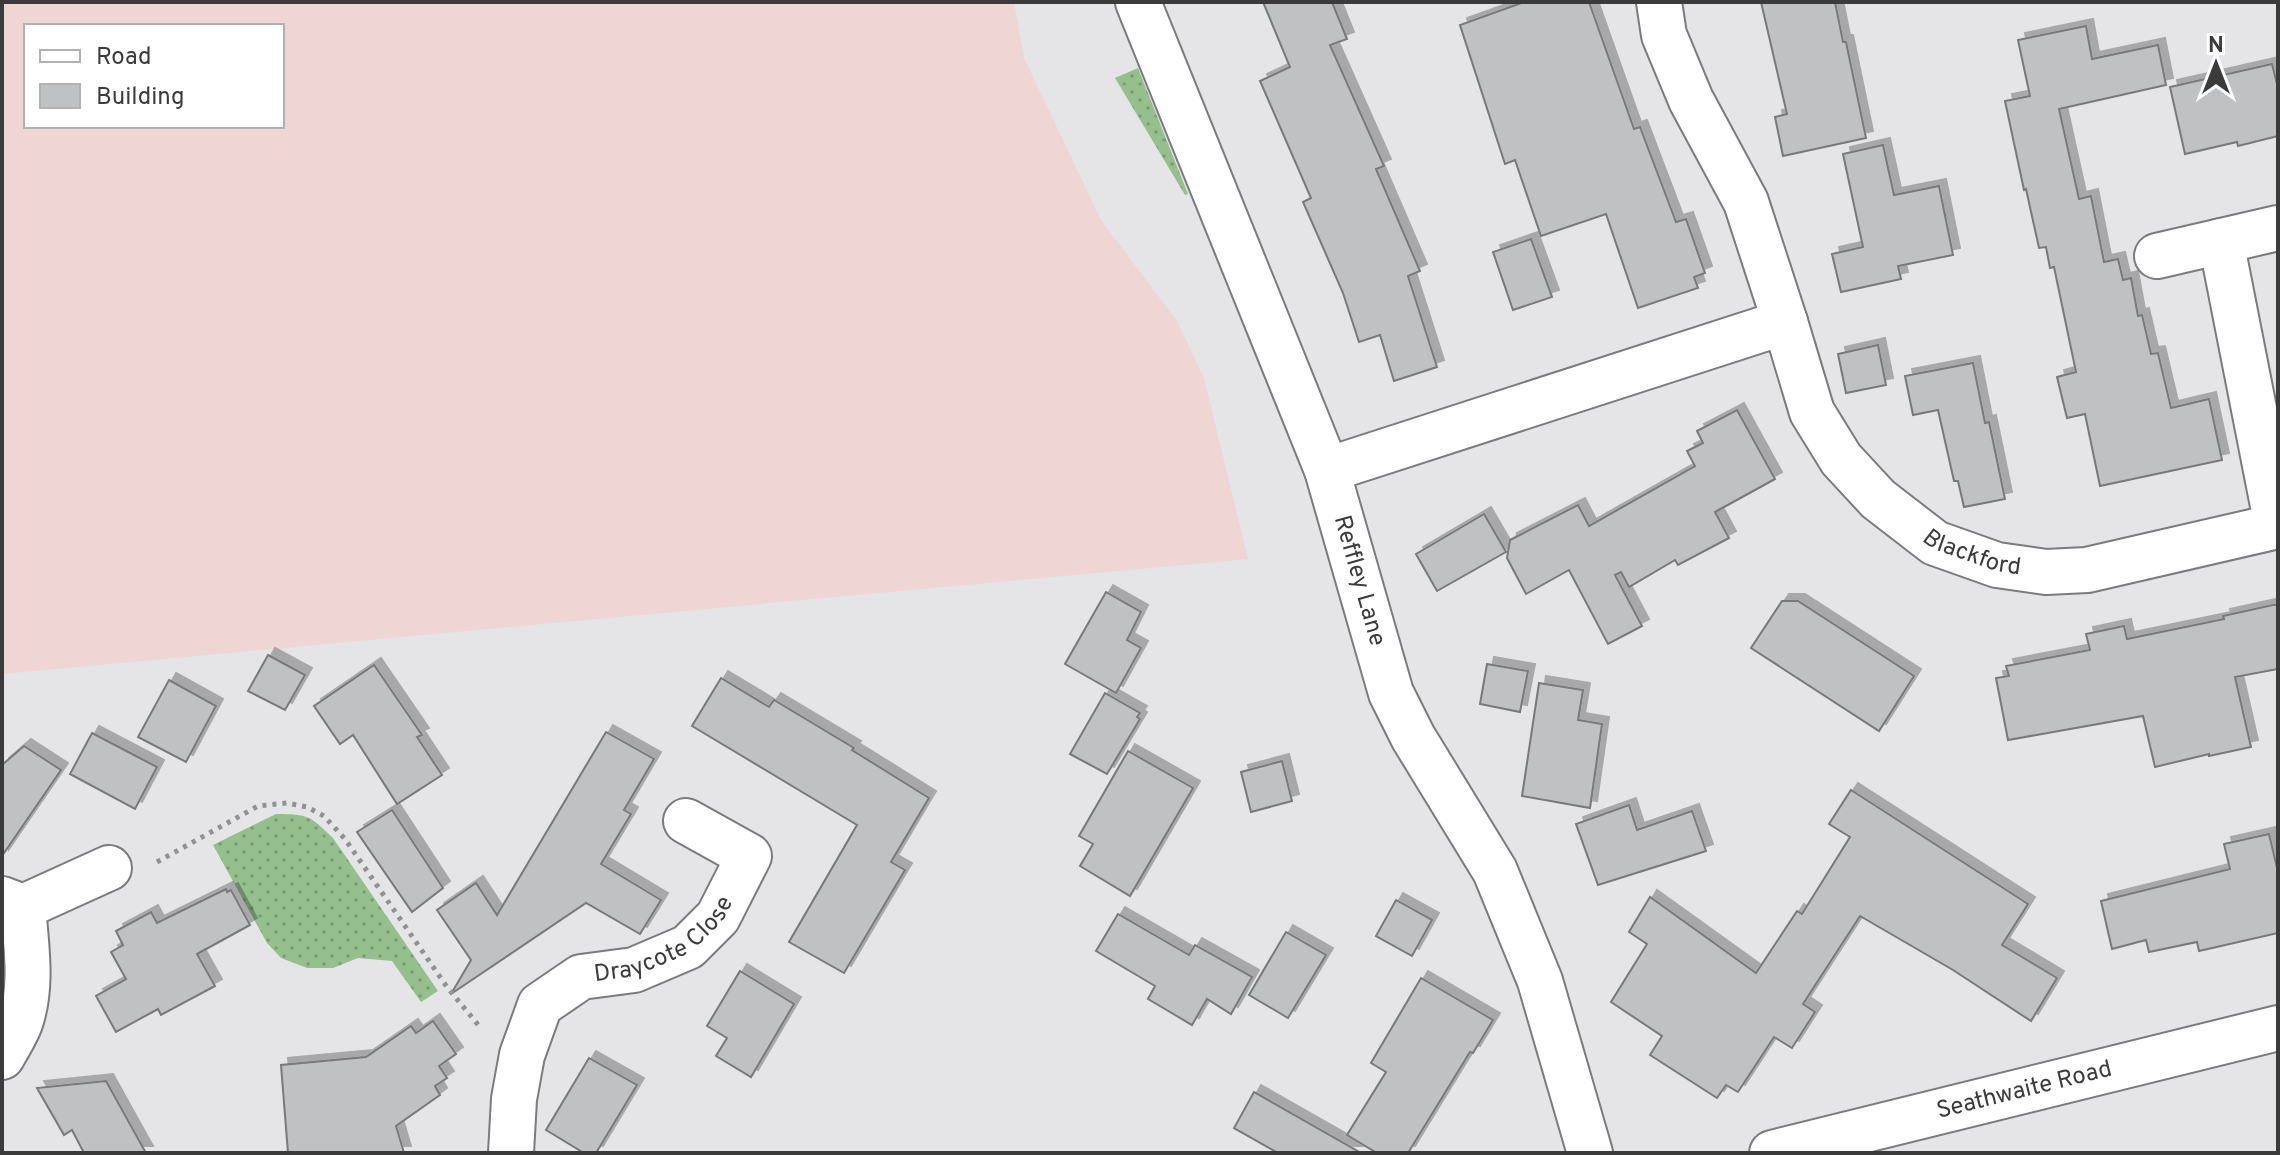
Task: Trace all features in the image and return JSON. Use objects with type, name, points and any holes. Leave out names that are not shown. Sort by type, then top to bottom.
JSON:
[{"type":"street","name":"Reffley Lane","points":[[1138,2],[1327,470],[1391,693],[1413,737],[1495,871],[1540,981],[1590,1153]]},
{"type":"street","name":"Blackford","points":[[1659,2],[1664,35],[1691,100],[1746,202],[1812,412],[1841,459],[1878,499],[1935,543],[1997,565],[2046,572],[2087,570],[2278,526],[2221,241]]},
{"type":"street","points":[[2157,256],[2278,228]]},
{"type":"street","points":[[1327,470],[1785,322]]},
{"type":"street","name":"Draycote Close","points":[[511,1153],[514,1099],[522,1055],[540,1005],[581,977],[634,970],[688,947],[718,917],[749,856],[686,821]]},
{"type":"street","points":[[2,1057],[20,1023],[27,990],[27,952],[12,903],[109,868]]},
{"type":"street","name":"Seathwaite Road","points":[[1772,1153],[1886,1139],[2278,1028]]},
{"type":"path","points":[[109,868],[129,877],[258,806],[287,803],[307,807],[324,816],[345,839],[447,987],[490,1040],[522,1055]]},
{"type":"shaded area","points":[[2,2],[1014,2],[1024,58],[1101,220],[1177,321],[1204,378],[1248,559],[2,674]]},
{"type":"green space","points":[[1138,68],[1188,194],[1185,195],[1115,78]]},
{"type":"green space","points":[[276,814],[308,818],[333,838],[438,991],[421,1002],[392,961],[358,958],[333,968],[307,968],[281,958],[267,943],[213,845]]},
{"type":"building","points":[[1263,2],[1332,2],[1347,39],[1330,45],[1384,166],[1376,169],[1420,271],[1408,276],[1437,367],[1394,381],[1380,335],[1359,342],[1343,293],[1303,202],[1311,198],[1260,81],[1290,67]]},
{"type":"building","points":[[1524,2],[1589,2],[1634,129],[1640,127],[1676,222],[1686,219],[1705,273],[1694,277],[1698,288],[1638,308],[1606,214],[1541,236],[1515,160],[1505,164],[1460,25]]},
{"type":"building","points":[[1761,2],[1835,2],[1866,138],[1783,156],[1775,117],[1787,114]]},
{"type":"building","points":[[2086,26],[2092,59],[2158,45],[2166,85],[2059,109],[2079,199],[2091,196],[2104,262],[2118,259],[2123,280],[2131,278],[2138,316],[2142,315],[2151,354],[2158,353],[2171,408],[2209,399],[2222,460],[2100,486],[2085,414],[2067,418],[2057,377],[2076,372],[2054,267],[2050,268],[2046,247],[2039,248],[2005,101],[2030,96],[2018,40]]},
{"type":"building","points":[[2272,64],[2278,88],[2278,136],[2185,154],[2170,87]]},
{"type":"building","points":[[1883,145],[1894,195],[1939,186],[1953,255],[1898,266],[1901,279],[1841,292],[1832,254],[1863,247],[1843,154]]},
{"type":"building","points":[[1531,239],[1552,297],[1513,310],[1493,252]]},
{"type":"building","points":[[1878,345],[1886,385],[1846,393],[1838,354]]},
{"type":"building","points":[[1973,363],[2005,499],[1964,507],[1958,481],[1954,481],[1938,410],[1913,415],[1905,376]]},
{"type":"building","points":[[1737,410],[1775,479],[1715,512],[1729,538],[1678,565],[1675,560],[1629,587],[1621,572],[1615,575],[1642,626],[1608,644],[1569,570],[1526,594],[1507,558],[1510,540],[1578,505],[1589,526],[1695,466],[1687,451],[1703,443],[1697,431]]},
{"type":"building","points":[[1484,514],[1506,552],[1437,591],[1416,554]]},
{"type":"building","points":[[1106,592],[1141,612],[1127,640],[1141,648],[1116,693],[1065,664]]},
{"type":"building","points":[[1782,601],[1798,601],[1914,676],[1879,731],[1751,648]]},
{"type":"building","points":[[2278,605],[2278,669],[2235,677],[2251,747],[2155,767],[2143,716],[2008,740],[1996,678],[2009,676],[2006,666],[2090,650],[2086,634],[2124,626],[2127,639],[2224,619],[2223,616]]},
{"type":"building","points":[[268,655],[305,675],[285,710],[248,691]]},
{"type":"building","points":[[1487,664],[1528,671],[1520,712],[1480,704]]},
{"type":"building","points":[[374,665],[422,735],[417,737],[442,775],[397,804],[353,735],[340,744],[314,706]]},
{"type":"building","points":[[721,678],[769,707],[774,700],[929,798],[891,862],[905,870],[844,973],[789,942],[857,825],[692,726]]},
{"type":"building","points":[[169,680],[216,706],[186,762],[138,737]]},
{"type":"building","points":[[1539,683],[1583,690],[1578,720],[1602,724],[1590,808],[1522,796]]},
{"type":"building","points":[[1105,693],[1140,713],[1137,717],[1140,719],[1107,774],[1070,754]]},
{"type":"building","points":[[606,732],[654,759],[624,810],[631,814],[601,864],[661,900],[640,934],[586,903],[451,994],[471,960],[437,910],[476,883],[497,915]]},
{"type":"building","points":[[92,733],[157,767],[135,809],[70,774]]},
{"type":"building","points":[[24,746],[61,770],[2,856],[2,765]]},
{"type":"building","points":[[1128,751],[1193,788],[1130,896],[1080,866],[1093,844],[1079,836]]},
{"type":"building","points":[[1282,761],[1292,801],[1251,812],[1241,772]]},
{"type":"building","points":[[1851,790],[2028,904],[2002,945],[2057,978],[2031,1021],[1953,970],[1860,916],[1803,1004],[1815,1012],[1792,1048],[1774,1037],[1738,1092],[1726,1085],[1717,1098],[1650,1055],[1662,1036],[1611,1002],[1647,944],[1629,932],[1650,897],[1756,973],[1797,911],[1802,914],[1850,837],[1829,824]]},
{"type":"building","points":[[1629,805],[1637,830],[1692,811],[1706,851],[1598,885],[1576,824]]},
{"type":"building","points":[[392,810],[443,888],[412,912],[357,832]]},
{"type":"building","points":[[2269,834],[2278,872],[2278,933],[2199,951],[2197,942],[2149,952],[2146,940],[2112,949],[2101,901],[2230,869],[2224,844]]},
{"type":"building","points":[[226,889],[227,892],[231,890],[250,925],[197,954],[215,986],[161,1015],[158,1009],[116,1032],[96,996],[126,979],[111,952],[123,945],[116,931],[151,912],[157,923]]},
{"type":"building","points":[[1396,900],[1432,920],[1412,956],[1376,936]]},
{"type":"building","points":[[1118,914],[1189,955],[1195,945],[1252,977],[1231,1014],[1207,999],[1192,1025],[1148,999],[1155,986],[1096,951]]},
{"type":"building","points":[[1286,932],[1326,955],[1288,1018],[1249,995]]},
{"type":"building","points":[[740,971],[794,1004],[751,1077],[716,1056],[727,1038],[707,1026]]},
{"type":"building","points":[[1421,978],[1493,1020],[1408,1153],[1377,1153],[1347,1135],[1386,1072],[1371,1063]]},
{"type":"building","points":[[433,1021],[456,1054],[439,1066],[447,1078],[435,1086],[440,1095],[396,1126],[404,1153],[288,1153],[281,1065],[366,1057],[411,1026],[416,1033]]},
{"type":"building","points":[[589,1058],[637,1085],[596,1153],[584,1153],[546,1130]]},
{"type":"building","points":[[106,1081],[146,1153],[84,1153],[72,1130],[64,1135],[37,1088]]},
{"type":"building","points":[[1254,1092],[1361,1153],[1278,1153],[1234,1128]]}]
